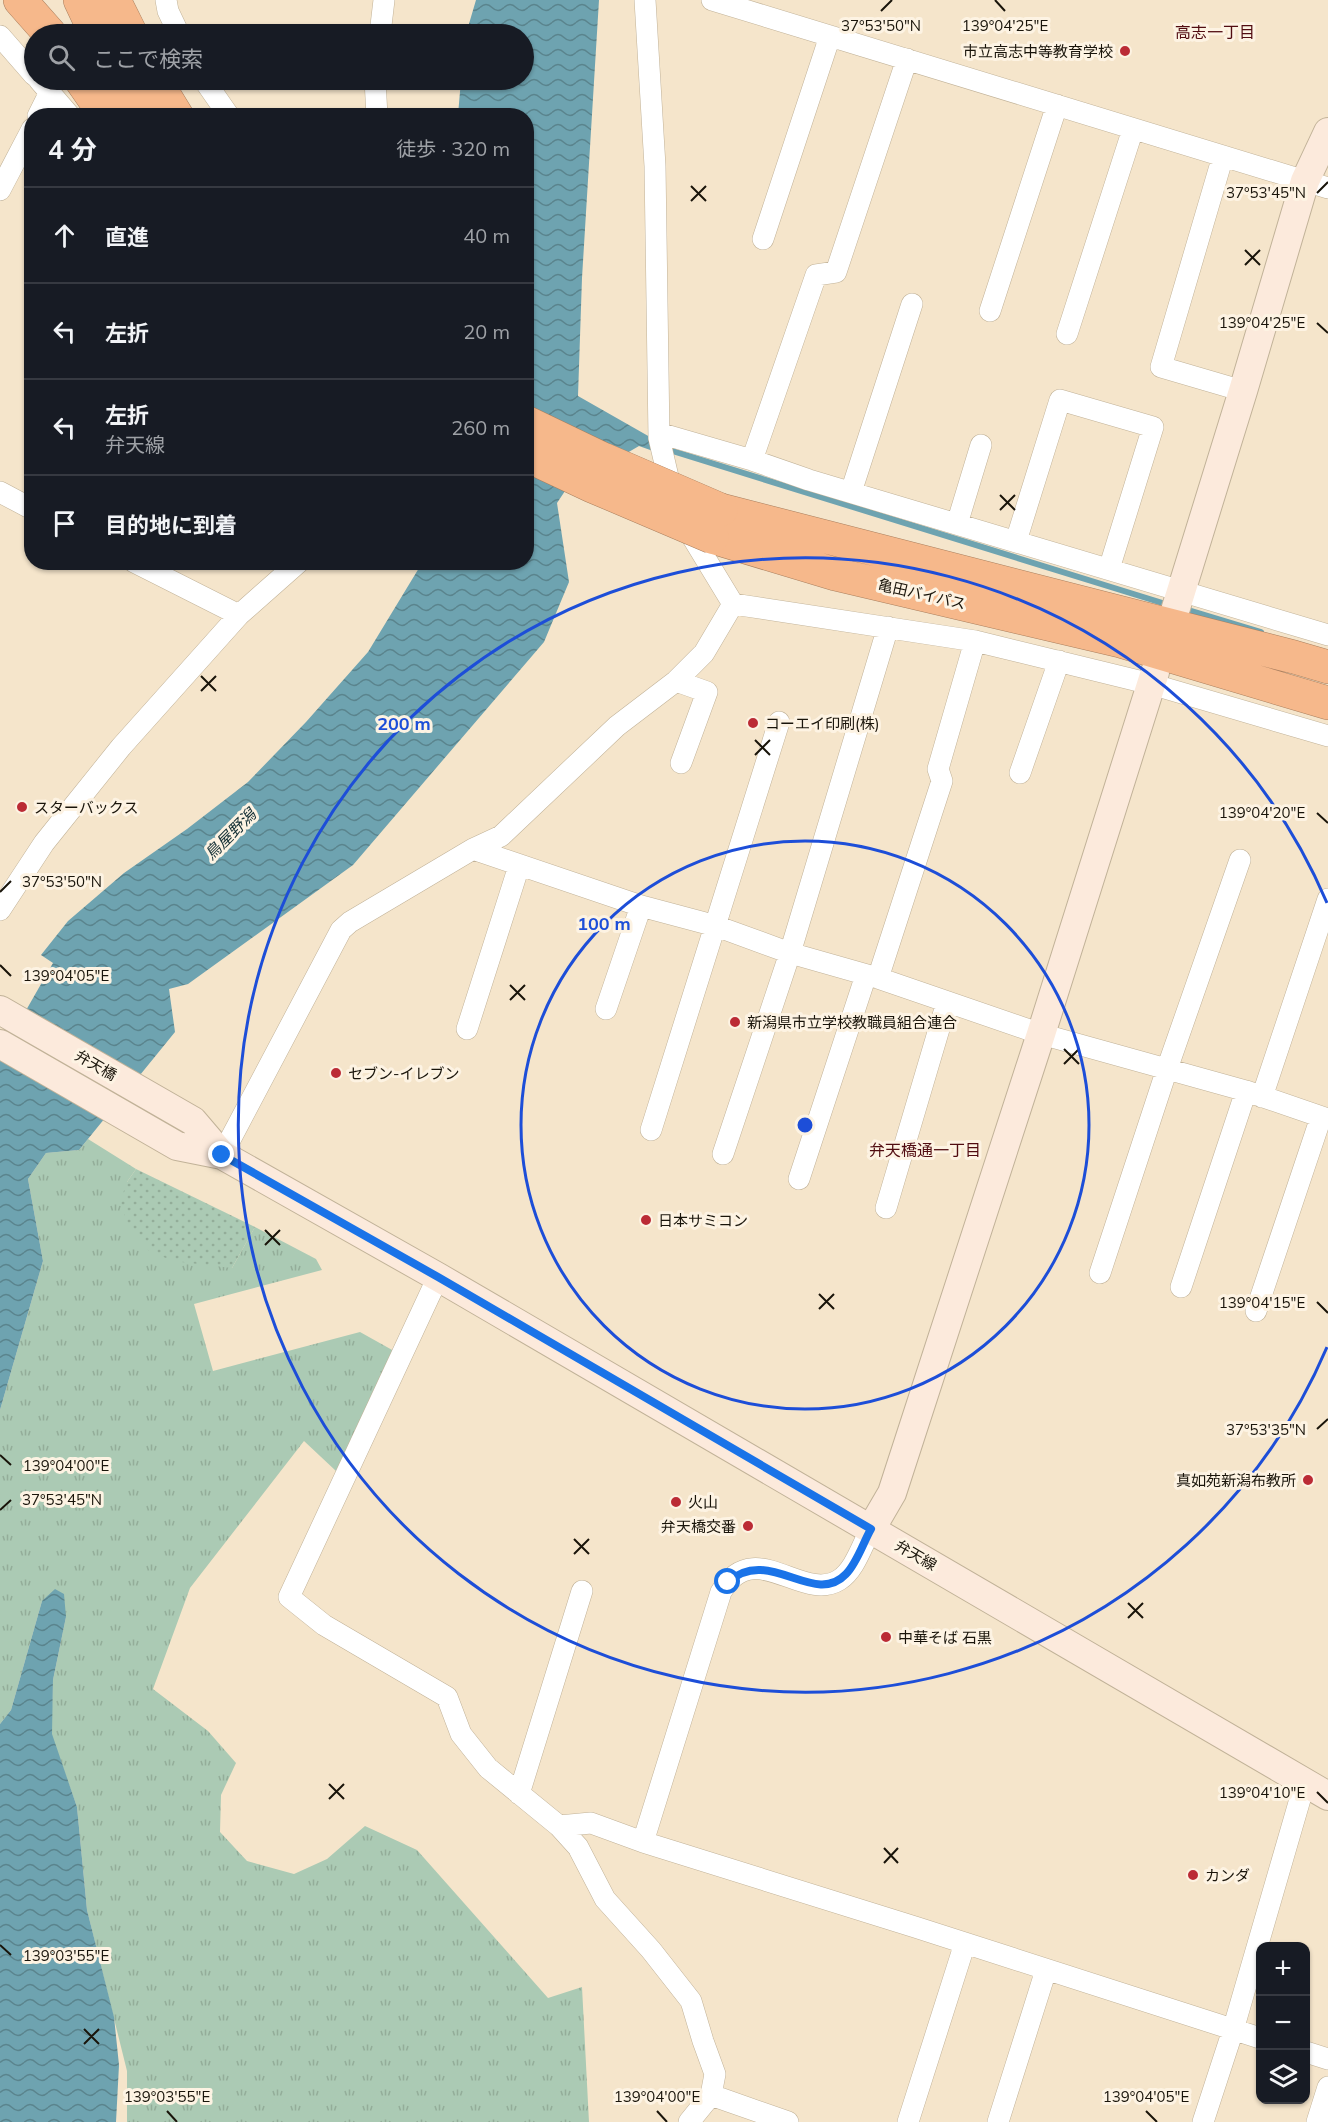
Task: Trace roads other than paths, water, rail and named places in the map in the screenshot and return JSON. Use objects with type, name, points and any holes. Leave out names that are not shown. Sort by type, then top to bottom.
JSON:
[{"type":"highway","points":[[20,0],[41,24]]},
{"type":"highway","points":[[80,0],[91,24]]},
{"type":"highway","points":[[114,0],[126,24]]},
{"type":"highway","points":[[136,0],[146,24]]},
{"type":"highway","points":[[88,90],[100,108]]},
{"type":"highway","points":[[144,90],[160,97]]},
{"type":"highway","name":"亀田バイパス","points":[[534,426],[603,459],[716,524],[835,574],[1120,641],[1328,703]]},
{"type":"highway","name":"亀田バイパス","points":[[534,459],[592,486],[716,524],[1283,654],[1328,667]]},
{"type":"street","points":[[166,0],[174,24]]},
{"type":"street","points":[[381,24],[384,0]]},
{"type":"street","points":[[645,0],[654,166],[660,443],[677,512],[733,604]]},
{"type":"street","points":[[712,0],[1316,185]]},
{"type":"street","points":[[0,36],[24,64]]},
{"type":"street","points":[[763,239],[830,36]]},
{"type":"street","points":[[753,460],[816,275],[836,272],[907,59]]},
{"type":"street","points":[[40,108],[44,90]]},
{"type":"street","points":[[48,90],[63,108]]},
{"type":"street","points":[[211,90],[223,108]]},
{"type":"street","points":[[376,90],[377,108]]},
{"type":"street","points":[[990,311],[1057,105]]},
{"type":"street","points":[[1067,334],[1133,129]]},
{"type":"street","points":[[1179,600],[1243,391],[1316,185],[1328,132]]},
{"type":"street","points":[[0,190],[24,144]]},
{"type":"street","points":[[1223,156],[1161,367],[1243,391]]},
{"type":"street","points":[[851,492],[912,304]]},
{"type":"street","points":[[1016,542],[1060,400],[1153,427],[1109,569]]},
{"type":"street","points":[[660,443],[753,460],[809,480],[1109,569],[1179,600],[1328,635]]},
{"type":"street","points":[[957,524],[981,445]]},
{"type":"street","points":[[0,492],[24,505]]},
{"type":"street","points":[[150,570],[239,615]]},
{"type":"street","points":[[0,910],[44,843],[121,747],[239,615],[290,570]]},
{"type":"street","points":[[733,604],[975,641],[1059,661],[1153,678],[1328,736]]},
{"type":"street","points":[[222,1155],[341,930],[350,922],[473,849],[501,836],[617,726],[676,681],[704,653],[733,604]]},
{"type":"street","points":[[723,1154],[790,953],[888,627]]},
{"type":"street","points":[[799,1179],[942,781],[938,769],[975,641]]},
{"type":"street","points":[[1020,773],[1059,661]]},
{"type":"street","points":[[643,1842],[721,1592],[728,1582],[737,1574],[748,1569],[761,1569],[820,1585],[840,1580],[848,1572],[892,1492],[1041,1034],[1153,678]]},
{"type":"street","points":[[676,681],[707,692],[681,763]]},
{"type":"street","points":[[651,1130],[779,722]]},
{"type":"street","points":[[473,849],[641,906],[716,926],[790,953],[872,977],[1041,1034],[1254,1094],[1325,1118],[1256,1311]]},
{"type":"street","points":[[1100,1273],[1167,1069],[1240,860]]},
{"type":"street","points":[[467,1029],[519,866]]},
{"type":"street","points":[[1181,1287],[1328,899]]},
{"type":"street","points":[[613,1003],[641,906]]},
{"type":"street","points":[[886,1208],[947,1002]]},
{"type":"street","name":"弁天橋","points":[[0,1010],[193,1120],[222,1155]]},
{"type":"street","name":"弁天橋","points":[[0,1044],[177,1146],[222,1155]]},
{"type":"street","name":"弁天線","points":[[222,1155],[438,1277],[1316,1789]]},
{"type":"street","points":[[438,1277],[289,1597],[324,1625],[447,1697],[461,1734],[489,1768],[559,1826],[578,1847],[605,1899],[651,1950],[691,2001],[715,2074],[711,2095],[689,2122]]},
{"type":"street","points":[[519,1794],[582,1591]]},
{"type":"street","points":[[1203,2122],[1316,1789]]},
{"type":"street","points":[[559,1826],[591,1823],[643,1842],[1256,2037]]},
{"type":"street","points":[[908,2122],[965,1943]]},
{"type":"street","points":[[998,2122],[1046,1970]]},
{"type":"street","points":[[1310,2054],[1328,2059]]},
{"type":"street","points":[[1317,2122],[1328,2087]]},
{"type":"street","points":[[711,2095],[788,2122]]},
{"type":"water","name":"鳥屋野潟","points":[[476,0],[599,0],[582,278],[578,396],[650,437],[653,451],[639,446],[567,488],[557,503],[569,582],[544,642],[353,865],[188,984],[169,989],[175,1032],[79,1150],[46,1153],[28,1179],[43,1261],[0,1410],[0,1056],[53,963],[41,955],[68,921],[124,873],[187,829],[248,782],[306,722],[368,652],[418,570],[534,570],[534,108],[459,108],[460,90],[534,90],[534,24],[469,24]]},
{"type":"water","points":[[55,1589],[64,1594],[66,1617],[53,1680],[52,1734],[77,1807],[87,1910],[114,2017],[119,2065],[116,2122],[0,2122],[0,1724],[11,1710],[42,1601]]},
{"type":"waterway","points":[[666,449],[1169,605]]},
{"type":"waterway","points":[[1185,609],[1261,632]]},
{"type":"place","name":"市立高志中等教育学校","points":[[1125,51]]},
{"type":"place","name":"コーエイ印刷(株)","points":[[753,723]]},
{"type":"place","name":"スターバックス","points":[[22,807]]},
{"type":"place","name":"新潟県市立学校教職員組合連合","points":[[735,1022]]},
{"type":"place","name":"セブン-イレブン","points":[[336,1073]]},
{"type":"place","name":"日本サミコン","points":[[646,1220]]},
{"type":"place","name":"真如苑新潟布教所","points":[[1308,1480]]},
{"type":"place","name":"火山","points":[[676,1502]]},
{"type":"place","name":"弁天橋交番","points":[[748,1526]]},
{"type":"place","name":"中華そば 石黒","points":[[886,1637]]},
{"type":"place","name":"カンダ","points":[[1193,1875]]},
{"type":"district","name":"高志一丁目","points":[[1215,32]]},
{"type":"district","name":"弁天橋通一丁目","points":[[925,1150]]}]
